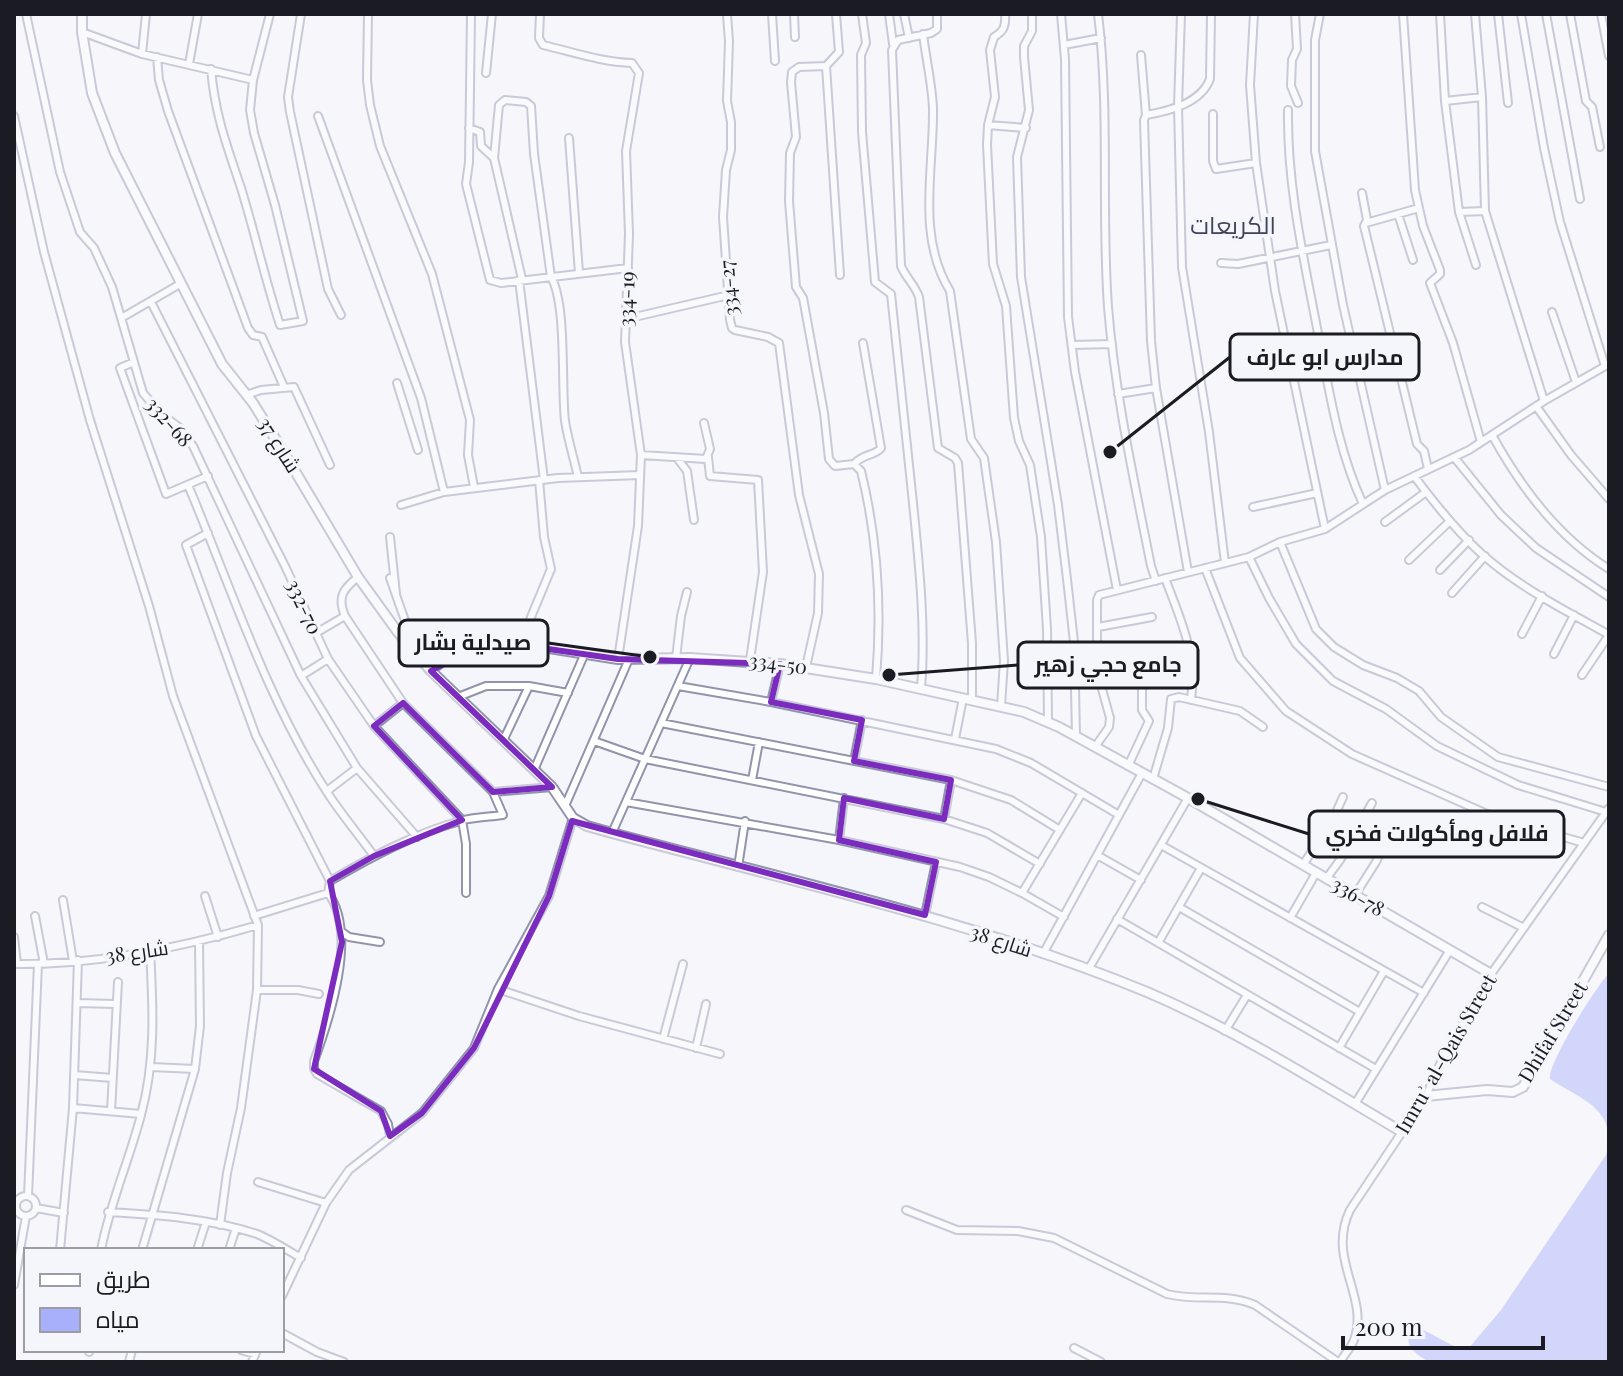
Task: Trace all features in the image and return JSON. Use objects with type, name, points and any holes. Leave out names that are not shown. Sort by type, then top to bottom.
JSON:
[{"type":"street","name":"332-68","points":[[26,14],[60,172],[80,232],[94,248],[123,317],[126,338],[143,393],[161,414],[180,428],[208,476],[301,676],[357,768],[417,837]]},
{"type":"street","name":"شارع 37","points":[[82,14],[92,93],[110,138],[180,284],[222,364],[246,395],[327,522],[358,577],[397,631],[457,698],[552,787],[573,818]]},
{"type":"street","points":[[142,54],[146,14]]},
{"type":"street","points":[[189,64],[198,14]]},
{"type":"street","points":[[211,69],[223,140],[241,189],[280,325],[304,320],[250,110],[253,80],[270,14]]},
{"type":"street","points":[[301,14],[288,97],[328,289],[341,315]]},
{"type":"street","points":[[368,14],[367,80],[370,105],[380,146],[432,274],[470,420],[468,455],[474,487]]},
{"type":"street","points":[[471,14],[466,184],[491,282],[628,268]]},
{"type":"street","points":[[486,73],[492,14]]},
{"type":"street","name":"334-19","points":[[540,14],[539,38],[543,45],[595,59],[632,63],[639,73],[626,151],[628,268],[625,342],[641,455],[638,526],[618,659]]},
{"type":"street","name":"334-27","points":[[727,14],[727,101],[731,150],[726,170],[723,217],[732,328],[775,339],[779,343],[799,495],[819,574],[818,613],[806,667]]},
{"type":"street","points":[[772,14],[775,61]]},
{"type":"street","points":[[794,14],[795,37]]},
{"type":"street","points":[[836,14],[839,52],[826,66],[799,67],[792,72],[796,137],[790,153],[789,201],[796,287],[803,298],[829,459],[835,466],[854,464],[862,455],[881,448],[863,343]]},
{"type":"street","points":[[862,14],[866,43],[861,55],[862,132],[875,282],[891,294],[922,626],[924,656],[921,688]]},
{"type":"street","points":[[889,14],[893,44],[901,266],[919,297],[938,448],[958,463],[972,643],[968,699],[955,739]]},
{"type":"street","points":[[904,14],[909,38]]},
{"type":"street","points":[[893,44],[937,29],[937,14]]},
{"type":"street","points":[[1005,14],[1006,24],[1002,32],[994,37],[990,50],[995,97],[988,125],[993,264],[1006,306],[1014,418],[1019,441],[1030,465],[1041,537],[1047,629],[1048,721]]},
{"type":"street","points":[[1032,14],[1032,31],[1024,46],[1029,110],[1017,157],[1021,277],[1067,579],[1074,642],[1076,736]]},
{"type":"street","points":[[1061,14],[1068,317],[1117,590]]},
{"type":"street","points":[[1098,14],[1112,344],[1118,394],[1156,581]]},
{"type":"street","points":[[1181,14],[1178,106],[1182,267],[1209,432],[1225,563]]},
{"type":"street","points":[[1146,115],[1170,110],[1202,94],[1210,79],[1211,14]]},
{"type":"street","points":[[1254,14],[1250,85],[1256,163],[1275,291],[1325,529]]},
{"type":"street","points":[[1295,14],[1297,49],[1292,60],[1291,86],[1298,103]]},
{"type":"street","points":[[1320,14],[1315,40],[1315,151],[1331,245],[1385,490]]},
{"type":"street","points":[[1403,14],[1407,95],[1419,208],[1440,270],[1440,274],[1430,283],[1453,343],[1481,442]]},
{"type":"street","points":[[1440,14],[1445,101],[1459,212],[1476,265]]},
{"type":"street","points":[[1475,14],[1482,97],[1485,211],[1544,401]]},
{"type":"street","points":[[1498,14],[1508,103]]},
{"type":"street","points":[[1095,747],[1109,727],[1110,718],[1097,671],[1099,595],[1249,557],[1280,542],[1325,529],[1385,490],[1481,442],[1607,365],[1560,222],[1521,14]]},
{"type":"street","points":[[1546,14],[1580,199]]},
{"type":"street","points":[[1570,14],[1586,101],[1592,107],[1600,147]]},
{"type":"street","points":[[1601,14],[1609,56]]},
{"type":"street","points":[[82,32],[142,54],[253,80]]},
{"type":"street","points":[[923,34],[933,107],[928,185],[934,253],[938,272],[950,291],[971,439],[984,458],[996,542],[1004,661],[1001,706]]},
{"type":"street","points":[[1064,45],[1101,38]]},
{"type":"street","points":[[1141,55],[1146,115],[1147,255],[1156,388],[1188,572]]},
{"type":"street","points":[[157,57],[163,98],[248,328],[253,335],[262,337],[284,387]]},
{"type":"street","points":[[826,66],[840,275]]},
{"type":"street","points":[[1445,101],[1482,97]]},
{"type":"street","points":[[524,644],[531,617],[551,569],[544,537],[520,280],[494,158],[500,102],[505,100],[529,103],[551,277],[555,283],[566,423],[578,477]]},
{"type":"street","points":[[1288,110],[1288,162],[1302,252],[1335,423],[1348,468],[1363,504]]},
{"type":"street","points":[[1213,114],[1213,161],[1216,169],[1256,163]]},
{"type":"street","points":[[14,116],[44,252],[90,420],[145,592],[173,696],[258,925],[257,990],[241,1108],[220,1225]]},
{"type":"street","points":[[318,116],[421,398],[444,492]]},
{"type":"street","points":[[988,125],[1026,128]]},
{"type":"street","points":[[469,128],[480,132],[481,146],[494,158]]},
{"type":"street","points":[[569,138],[579,273]]},
{"type":"street","points":[[1362,193],[1364,226],[1417,444],[1424,451],[1428,469]]},
{"type":"street","points":[[1366,223],[1419,208]]},
{"type":"street","points":[[1459,212],[1485,211]]},
{"type":"street","points":[[1398,214],[1413,260]]},
{"type":"street","points":[[1221,263],[1238,264],[1331,245]]},
{"type":"street","points":[[123,317],[180,284]]},
{"type":"street","points":[[626,319],[729,295]]},
{"type":"street","name":"332-70","points":[[151,302],[285,566],[328,659],[374,726],[462,820]]},
{"type":"street","points":[[1552,312],[1576,382]]},
{"type":"street","points":[[1072,345],[1112,344]]},
{"type":"street","points":[[134,362],[120,368],[166,494],[208,476]]},
{"type":"street","points":[[397,383],[418,450]]},
{"type":"street","points":[[246,395],[284,387],[295,388],[330,465]]},
{"type":"street","points":[[1118,394],[1156,388]]},
{"type":"street","points":[[403,403],[421,398]]},
{"type":"street","points":[[1536,406],[1571,455],[1609,499]]},
{"type":"street","points":[[704,423],[710,449],[710,476],[758,480],[763,572],[750,660]]},
{"type":"street","points":[[1492,435],[1509,466],[1537,503],[1572,540],[1609,569]]},
{"type":"street","points":[[641,455],[701,460],[708,457]]},
{"type":"street","points":[[1454,457],[1501,515],[1536,548],[1609,597]]},
{"type":"street","points":[[677,458],[687,471],[694,520]]},
{"type":"street","points":[[854,464],[861,471],[876,546],[880,633],[876,679]]},
{"type":"street","points":[[401,505],[474,487],[578,477],[640,475]]},
{"type":"street","points":[[1414,476],[1450,521],[1485,556],[1542,596],[1609,635],[1582,675]]},
{"type":"street","points":[[188,485],[271,686],[327,791],[374,856]]},
{"type":"street","points":[[1385,522],[1426,492]]},
{"type":"street","points":[[1253,507],[1317,493]]},
{"type":"street","points":[[1409,560],[1450,521]]},
{"type":"street","points":[[208,533],[186,545],[256,736],[330,881],[328,893],[339,916],[342,932],[331,1008],[313,1065],[317,1074],[381,1111],[390,1136]]},
{"type":"street","points":[[390,537],[396,594]]},
{"type":"street","points":[[1440,570],[1469,540]]},
{"type":"street","points":[[1280,542],[1316,629],[1334,647],[1363,665],[1397,678],[1419,691],[1441,717],[1498,757],[1609,787]]},
{"type":"street","points":[[1452,593],[1485,556]]},
{"type":"street","points":[[1249,557],[1296,644],[1333,681],[1386,709],[1437,746],[1518,785],[1607,810]]},
{"type":"street","points":[[1205,568],[1240,658],[1286,711],[1352,754],[1451,798],[1494,817],[1584,843]]},
{"type":"street","points":[[330,881],[374,856],[417,837],[462,820],[503,815],[493,792],[403,703],[345,616],[340,605],[341,595],[358,577]]},
{"type":"street","points":[[390,578],[409,632]]},
{"type":"street","points":[[1165,578],[1189,643],[1194,675],[1191,700]]},
{"type":"street","points":[[676,658],[687,592]]},
{"type":"street","points":[[1522,634],[1542,596]]},
{"type":"street","points":[[1554,654],[1574,615]]},
{"type":"street","points":[[316,633],[345,616]]},
{"type":"street","points":[[1098,627],[1152,617]]},
{"type":"street","name":"334-50","points":[[397,631],[524,644],[618,659],[750,660],[876,679],[1001,706],[1048,721],[1142,773]]},
{"type":"street","points":[[431,671],[463,649],[485,640]]},
{"type":"street","points":[[534,770],[585,653]]},
{"type":"street","points":[[612,833],[690,658]]},
{"type":"street","points":[[301,676],[328,659]]},
{"type":"street","points":[[565,807],[629,659]]},
{"type":"street","points":[[771,702],[780,664]]},
{"type":"street","points":[[1128,766],[1149,721],[1142,710],[1142,678]]},
{"type":"street","points":[[457,698],[486,686],[529,686],[568,693]]},
{"type":"street","points":[[503,741],[529,686]]},
{"type":"street","points":[[678,686],[862,720],[996,749],[1031,763],[1119,815]]},
{"type":"street","points":[[1153,779],[1168,728],[1171,699],[1179,697],[1240,711],[1263,727]]},
{"type":"street","points":[[374,726],[403,703]]},
{"type":"street","points":[[854,761],[862,720]]},
{"type":"street","points":[[661,723],[951,780],[1011,800],[1060,830]]},
{"type":"street","points":[[594,741],[645,759],[944,819],[987,833],[1040,864]]},
{"type":"street","points":[[752,780],[759,742]]},
{"type":"street","points":[[327,791],[357,768]]},
{"type":"street","points":[[1043,954],[1142,773]]},
{"type":"street","name":"336-78","points":[[1142,773],[1491,974]]},
{"type":"street","points":[[944,819],[951,780]]},
{"type":"street","points":[[493,792],[552,787]]},
{"type":"street","points":[[1022,893],[1082,793]]},
{"type":"street","points":[[1303,865],[1343,797]]},
{"type":"street","points":[[839,840],[844,798]]},
{"type":"street","points":[[1088,970],[1188,798]]},
{"type":"street","points":[[626,802],[745,821],[936,862],[989,877],[1064,917]]},
{"type":"street","points":[[1326,879],[1372,803]]},
{"type":"street","name":"Imruʾ al-Qais Street","points":[[1339,1362],[1354,1341],[1357,1320],[1341,1247],[1343,1225],[1426,1096],[1440,1064],[1491,974],[1607,810]]},
{"type":"street","points":[[284,1292],[326,1203],[349,1170],[422,1113],[474,1048],[498,989],[549,896],[573,818]]},
{"type":"street","name":"شارع 38","points":[[573,818],[587,826],[612,833],[925,915],[1088,970],[1148,993],[1225,1031],[1402,1132]]},
{"type":"street","points":[[462,820],[466,844],[466,893]]},
{"type":"street","points":[[738,867],[745,821]]},
{"type":"street","points":[[1355,895],[1376,862],[1390,830]]},
{"type":"street","points":[[1161,845],[1424,993]]},
{"type":"street","points":[[1097,855],[1141,880]]},
{"type":"street","points":[[925,915],[936,862]]},
{"type":"street","points":[[1158,943],[1201,868]]},
{"type":"street","points":[[1290,918],[1316,873]]},
{"type":"street","points":[[254,916],[328,893]]},
{"type":"street","points":[[205,896],[218,937]]},
{"type":"street","points":[[60,1248],[73,1108],[77,1003],[76,961],[63,900]]},
{"type":"street","points":[[1179,907],[1360,1012]]},
{"type":"street","points":[[1482,907],[1524,928]]},
{"type":"street","points":[[28,1196],[41,964],[35,916]]},
{"type":"street","points":[[1117,919],[1376,1069]]},
{"type":"street","name":"شارع 38","points":[[16,964],[76,961],[150,950],[199,942],[258,925]]},
{"type":"street","points":[[342,932],[349,937],[380,942]]},
{"type":"street","name":"Dhifaf Street","points":[[1426,1096],[1487,1090],[1513,1092],[1523,1087],[1609,935]]},
{"type":"street","points":[[14,937],[16,964]]},
{"type":"street","points":[[143,1248],[195,1069],[200,1026],[199,942]]},
{"type":"street","points":[[101,1248],[108,1212],[141,1114],[151,1067],[155,1026],[150,950]]},
{"type":"street","points":[[1355,1104],[1450,950]]},
{"type":"street","points":[[663,1039],[683,964]]},
{"type":"street","points":[[1339,1048],[1384,971]]},
{"type":"street","points":[[111,1111],[118,982]]},
{"type":"street","points":[[498,989],[579,1016],[720,1054]]},
{"type":"street","points":[[257,990],[298,990],[319,994]]},
{"type":"street","points":[[1225,1031],[1247,995]]},
{"type":"street","points":[[77,1003],[116,1004]]},
{"type":"street","points":[[696,1048],[706,1004]]},
{"type":"street","points":[[151,1067],[195,1069]]},
{"type":"street","points":[[74,1075],[113,1078]]},
{"type":"street","points":[[73,1108],[141,1114]]},
{"type":"street","points":[[258,1182],[326,1203]]},
{"type":"street","points":[[28,1196],[34,1199],[36,1208],[26,1216],[15,1205],[21,1197],[28,1196]]},
{"type":"street","points":[[36,1208],[64,1213]]},
{"type":"street","points":[[906,1210],[957,1230],[993,1233],[1018,1231],[1054,1238],[1167,1294],[1181,1297],[1229,1296],[1246,1301],[1339,1362]]},
{"type":"street","points":[[108,1212],[154,1215],[236,1228],[260,1235],[283,1248]]},
{"type":"street","points":[[14,1285],[26,1216]]},
{"type":"street","points":[[198,1248],[206,1222]]},
{"type":"street","points":[[230,1248],[236,1228]]},
{"type":"street","points":[[284,1248],[301,1258]]},
{"type":"street","points":[[284,1334],[344,1362]]},
{"type":"street","points":[[1074,1348],[1101,1362]]},
{"type":"highlighted area","points":[[485,640],[618,659],[780,664],[771,702],[862,720],[854,761],[951,780],[944,819],[844,798],[839,840],[936,862],[925,915],[572,821],[549,896],[474,1048],[422,1113],[390,1136],[381,1111],[314,1069],[342,942],[330,881],[374,856],[462,820],[374,726],[403,703],[493,792],[552,787],[431,671]]},
{"type":"water","points":[[1609,973],[1609,1139],[1602,1116],[1594,1107],[1550,1079],[1556,1058]]},
{"type":"water","points":[[1609,1139],[1609,1362],[1430,1362],[1419,1356],[1409,1343],[1412,1326],[1468,1349],[1501,1310],[1606,1155]]},
{"type":"place","name":"مدارس ابو عارف","points":[[1110,452]]},
{"type":"place","name":"صيدلية بشار","points":[[650,657]]},
{"type":"place","name":"جامع حجي زهير","points":[[889,675]]},
{"type":"place","name":"فلافل ومأكولات فخري","points":[[1198,799]]},
{"type":"district","name":"الكريعات","points":[[1233,226]]}]
